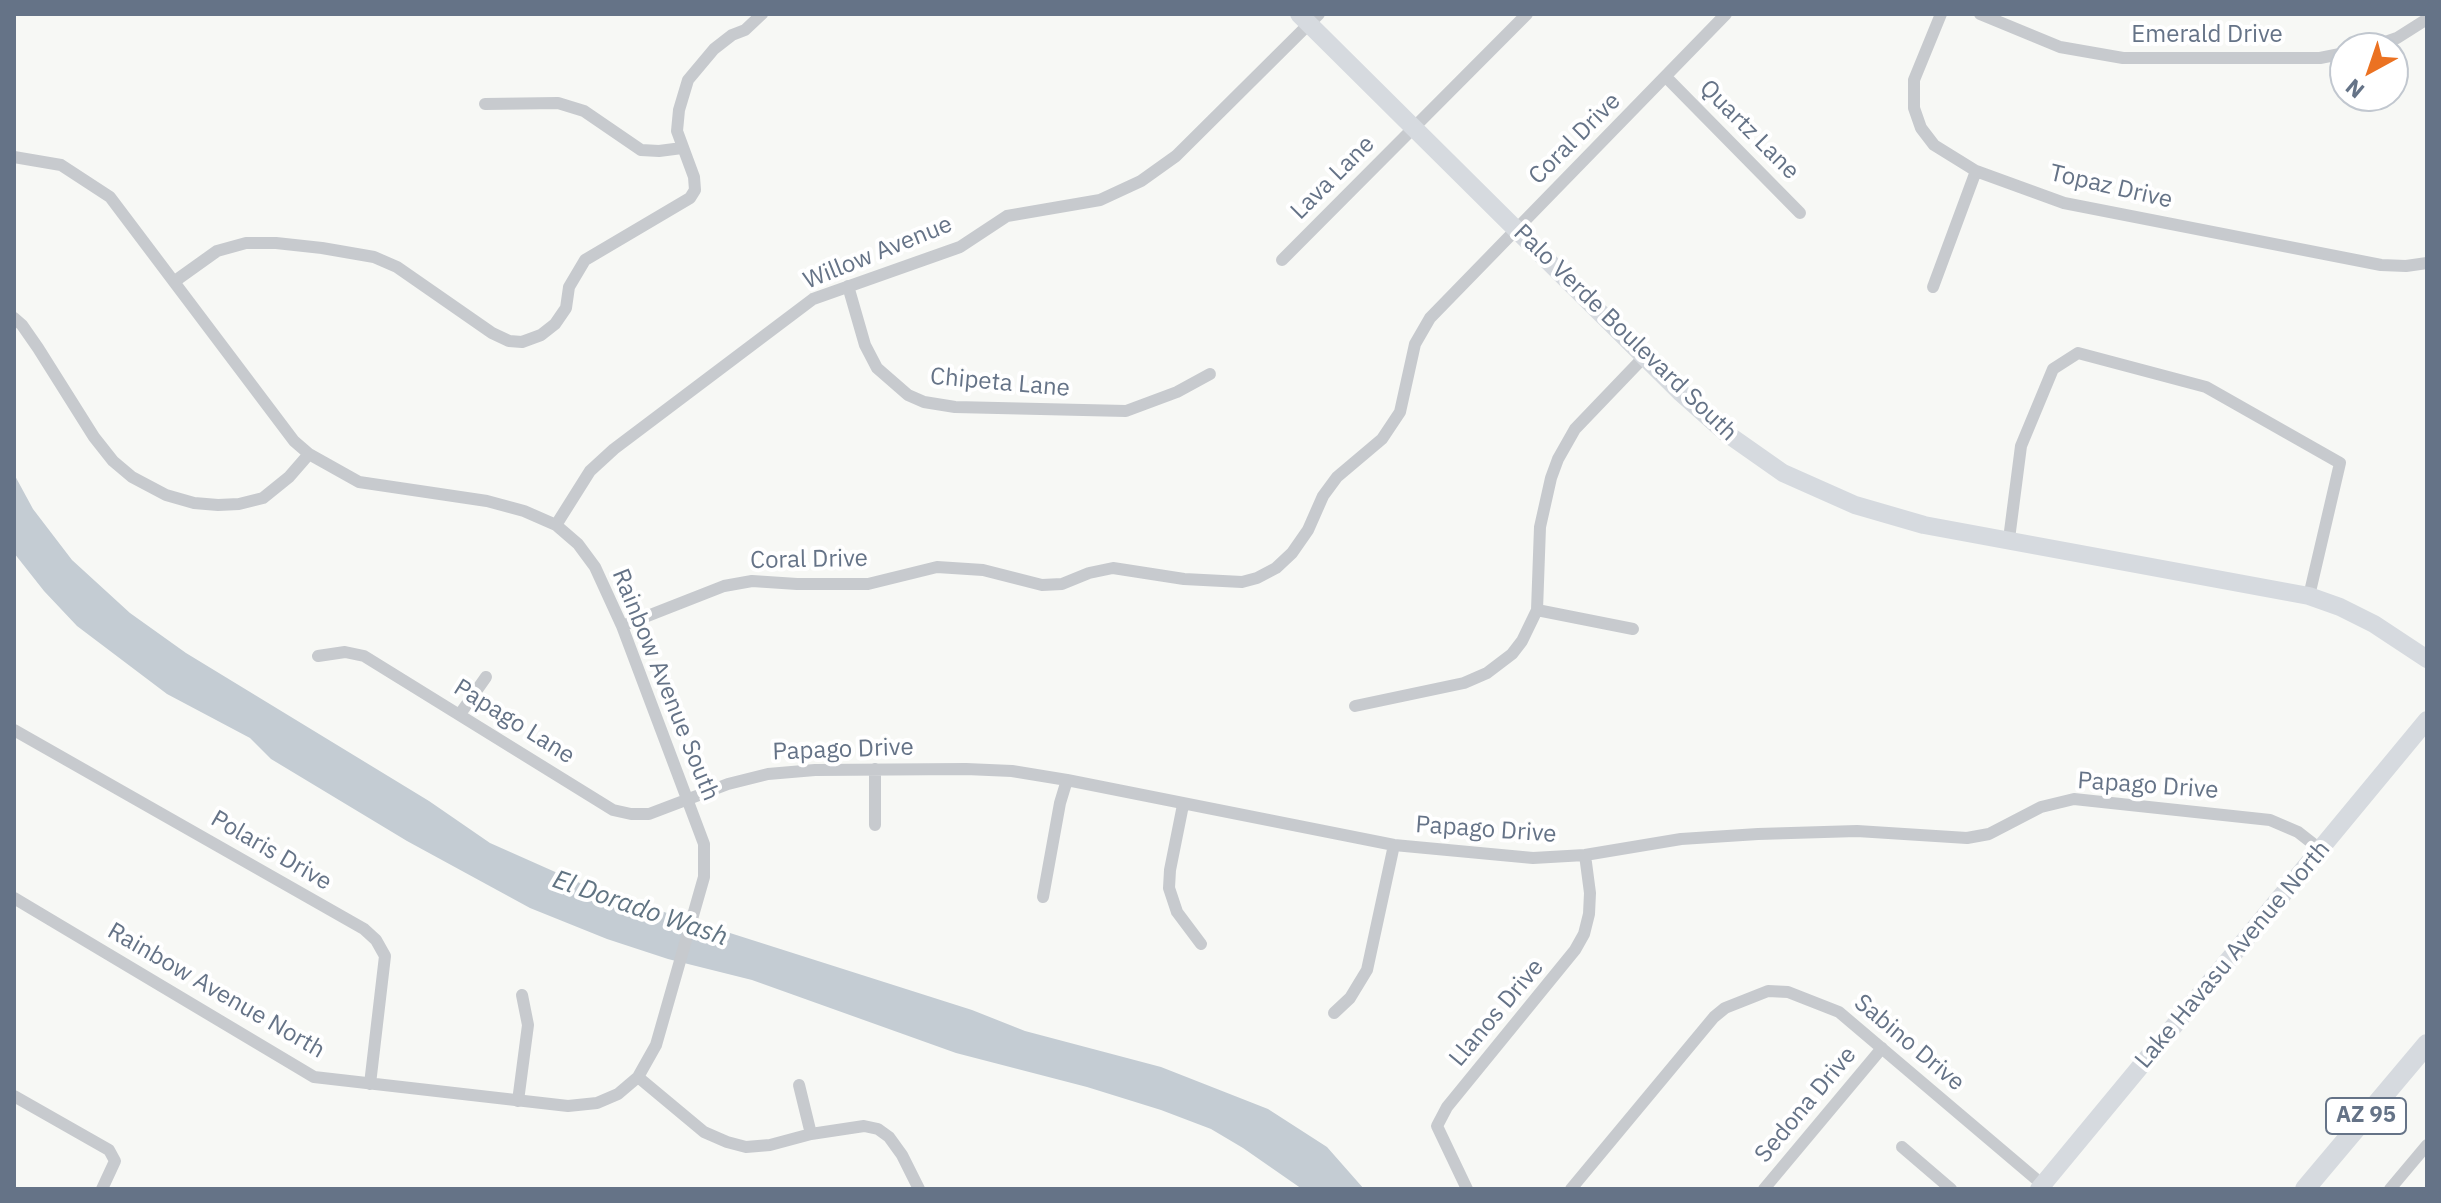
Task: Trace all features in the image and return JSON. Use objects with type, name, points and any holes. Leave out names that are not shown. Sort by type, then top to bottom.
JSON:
[{"type":"highway","name":"AZ 95","points":[[2305,1189],[2427,1044]]},
{"type":"main road","name":"Palo Verde Boulevard South","points":[[1309,17],[1414,128],[1644,357],[1726,433],[1783,473],[1890,517],[2309,596],[2374,624],[2427,659]]},
{"type":"main road","name":"Lake Havasu Avenue North","points":[[2041,1187],[2427,720]]},
{"type":"street","points":[[175,281],[217,251],[246,243],[276,243],[361,255],[397,267],[492,333],[509,341],[522,342],[541,335],[555,324],[566,308],[569,287],[585,260],[690,198],[695,190],[694,177],[677,131],[679,110],[688,80],[714,49],[745,30],[762,14]]},
{"type":"street","name":"Lava Lane","points":[[1282,260],[1527,14]]},
{"type":"street","name":"Coral Drive","points":[[622,626],[724,586],[752,581],[868,584],[937,567],[983,570],[1042,585],[1062,584],[1089,573],[1113,568],[1184,579],[1242,582],[1276,568],[1292,553],[1308,530],[1323,496],[1337,477],[1382,439],[1400,412],[1415,344],[1430,318],[1726,14]]},
{"type":"street","name":"Topaz Drive","points":[[1941,14],[1914,80],[1914,108],[1921,128],[1934,145],[1976,171],[2064,203],[2381,265],[2427,263]]},
{"type":"street","name":"Emerald Drive","points":[[1980,14],[2060,47],[2123,58],[2329,56]]},
{"type":"street","name":"Willow Avenue","points":[[556,525],[590,471],[614,449],[813,299],[960,247],[1007,216],[1100,200],[1141,181],[1176,156],[1309,17]]},
{"type":"street","points":[[2406,32],[2427,19]]},
{"type":"street","name":"Quartz Lane","points":[[1666,77],[1800,213]]},
{"type":"street","points":[[485,104],[558,103],[593,116],[641,150],[682,148]]},
{"type":"street","name":"Rainbow Avenue South","points":[[14,157],[61,165],[110,197],[294,441],[309,454],[359,482],[487,501],[524,511],[556,525],[578,544],[595,567],[622,626],[704,844],[704,877],[656,1045],[638,1077]]},
{"type":"street","points":[[1933,287],[1976,171]]},
{"type":"street","name":"Chipeta Lane","points":[[848,286],[865,345],[877,368],[908,395],[924,402],[955,407],[1126,411],[1177,392],[1210,374]]},
{"type":"street","points":[[14,318],[113,461],[132,477],[166,495],[194,503],[218,505],[263,498],[289,477],[309,454]]},
{"type":"street","points":[[2009,539],[2021,446],[2053,369],[2078,353],[2206,387],[2340,463],[2309,596]]},
{"type":"street","points":[[1355,706],[1439,689],[1487,673],[1512,654],[1537,610],[1540,527],[1558,459],[1575,429],[1644,357]]},
{"type":"street","points":[[1537,610],[1633,629]]},
{"type":"street","name":"Papago Lane","points":[[318,656],[345,652],[364,656],[613,810],[649,814],[687,798]]},
{"type":"street","points":[[460,714],[486,677]]},
{"type":"street","name":"Polaris Drive","points":[[14,730],[364,929],[376,940],[385,956],[370,1084]]},
{"type":"street","points":[[875,769],[875,825]]},
{"type":"street","name":"Papago Drive","points":[[687,798],[768,774],[815,770],[1012,771],[1394,845],[1533,858],[1585,855],[1681,839],[1758,834],[1857,831],[1967,838],[1989,834],[2041,807],[2074,799],[2270,820],[2298,832],[2321,850]]},
{"type":"street","points":[[1043,897],[1067,780]]},
{"type":"street","points":[[1183,805],[1169,888],[1177,912],[1201,944]]},
{"type":"street","points":[[1334,1013],[1350,998],[1367,970],[1394,845]]},
{"type":"street","name":"Llanos Drive","points":[[1467,1189],[1437,1126],[1447,1107],[1564,967],[1580,942],[1589,914],[1590,893],[1585,855]]},
{"type":"street","name":"Rainbow Avenue North","points":[[14,898],[314,1077],[568,1106],[597,1103],[618,1094],[638,1077]]},
{"type":"street","name":"Sabino Drive","points":[[1571,1189],[1714,1017],[1725,1008],[1768,991],[1788,992],[1839,1012],[2041,1187]]},
{"type":"street","points":[[518,1101],[528,1025],[522,995]]},
{"type":"street","name":"Sedona Drive","points":[[1764,1189],[1882,1048]]},
{"type":"street","points":[[638,1077],[704,1132],[746,1147],[864,1126],[884,1132],[902,1155],[919,1189]]},
{"type":"street","points":[[799,1085],[811,1134]]},
{"type":"street","points":[[14,1096],[109,1150],[115,1161],[102,1189]]},
{"type":"street","points":[[2390,1189],[2427,1145]]},
{"type":"street","points":[[1902,1147],[1951,1189]]},
{"type":"water","name":"El Dorado Wash","points":[[14,474],[33,509],[72,560],[130,613],[186,653],[429,801],[490,843],[598,891],[972,1010],[1025,1031],[1161,1067],[1268,1109],[1327,1147],[1364,1189],[1302,1189],[1211,1129],[1161,1110],[956,1053],[752,980],[668,959],[607,939],[530,908],[407,841],[271,759],[250,738],[167,694],[77,626],[14,553]]}]
